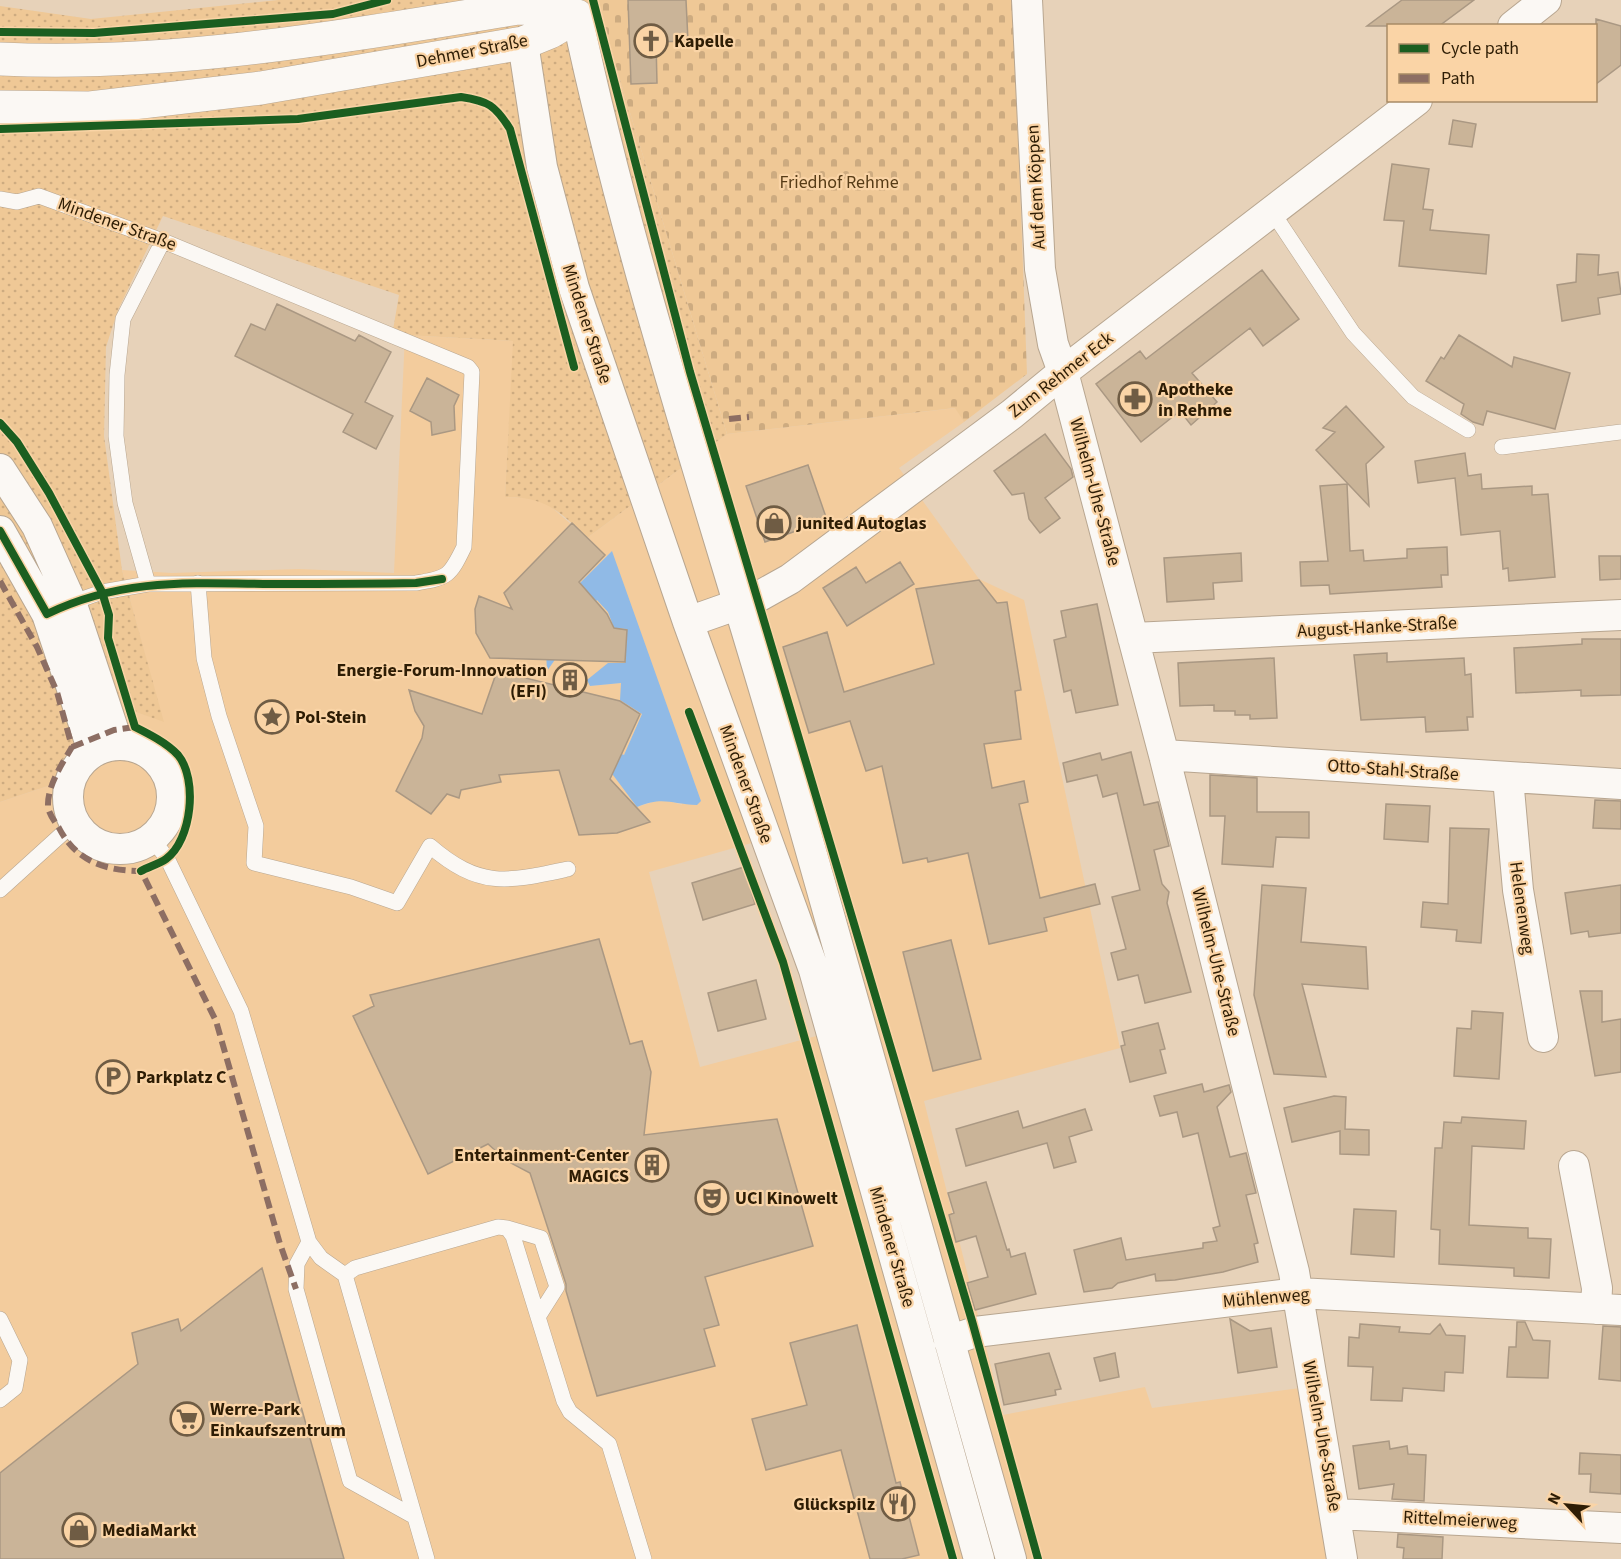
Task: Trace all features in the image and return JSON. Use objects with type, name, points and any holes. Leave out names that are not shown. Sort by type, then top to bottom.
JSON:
[{"type":"main road","name":"Dehmer Straße","points":[[0,59],[88,61],[213,53],[271,47],[518,4],[548,9],[575,8]]},
{"type":"main road","name":"Mindener Straße","points":[[518,4],[523,43]]},
{"type":"main road","name":"Dehmer Straße","points":[[0,107],[90,108],[261,88],[523,43],[550,32],[575,8]]},
{"type":"street","name":"Auf dem Köppen","points":[[1027,0],[1040,269],[1053,344],[1063,372]]},
{"type":"street","points":[[1516,24],[1546,0]]},
{"type":"street","name":"Mindener Straße","points":[[575,8],[629,237],[792,784],[1011,1559]]},
{"type":"street","name":"Mindener Straße","points":[[523,43],[542,167],[574,288],[688,622],[814,970],[979,1559]]},
{"type":"street","name":"Zum Rehmer Eck","points":[[688,622],[737,604],[790,579],[1012,414],[1063,372],[1273,213],[1414,102]]},
{"type":"street","name":"Wilhelm-Uhe-Straße","points":[[1063,372],[1164,755],[1298,1293],[1342,1559]]},
{"type":"street","points":[[0,469],[37,526],[59,608],[106,747]]},
{"type":"street","points":[[0,531],[59,608]]},
{"type":"street","name":"August-Hanke-Straße","points":[[1133,638],[1621,615]]},
{"type":"street","points":[[106,747],[145,750],[164,767],[173,792],[169,819],[152,839],[132,849],[110,849],[89,840],[75,823],[68,804],[69,783],[78,765],[106,747]]},
{"type":"street","name":"Otto-Stahl-Straße","points":[[1164,755],[1621,784]]},
{"type":"street","name":"Helenenweg","points":[[1508,778],[1518,890],[1542,1037]]},
{"type":"street","points":[[1574,1166],[1597,1288],[1609,1310]]},
{"type":"street","name":"Mühlenweg","points":[[949,1341],[975,1332],[1298,1293],[1609,1310]]},
{"type":"street","name":"Rittelmeierweg","points":[[1336,1514],[1621,1528]]},
{"type":"lane","name":"Mindener Straße","points":[[0,199],[17,202],[39,196],[163,241],[468,368],[472,372],[464,547],[453,571],[442,579],[416,583],[198,583]]},
{"type":"lane","points":[[1273,213],[1353,333],[1413,397],[1468,430]]},
{"type":"lane","points":[[148,584],[125,503],[116,436],[117,375],[123,319],[163,241]]},
{"type":"lane","points":[[1502,447],[1621,432]]},
{"type":"lane","points":[[59,608],[102,592],[148,584],[198,583],[204,658],[219,716],[256,826],[254,863],[351,887],[397,903],[430,846],[452,865],[490,880],[524,879],[568,869]]},
{"type":"lane","points":[[0,890],[75,823]]},
{"type":"lane","points":[[152,839],[167,858],[241,1011],[309,1242],[321,1258],[345,1275],[427,1559]]},
{"type":"lane","points":[[345,1275],[355,1268],[498,1227],[507,1228],[541,1238],[557,1287],[538,1317]]},
{"type":"lane","points":[[507,1228],[513,1236],[570,1412],[609,1444],[644,1559]]},
{"type":"lane","points":[[309,1242],[297,1264],[296,1288],[350,1481],[415,1517]]},
{"type":"lane","points":[[0,1319],[20,1360],[15,1388],[0,1400]]},
{"type":"shaded area","points":[[405,335],[514,341],[505,497],[532,498],[549,505],[587,538],[727,434],[956,408],[964,422],[899,468],[979,579],[1024,600],[1120,1048],[924,1101],[1003,1415],[1145,1387],[1152,1408],[1300,1388],[1328,1559],[0,1559],[0,802],[54,784],[71,740],[89,724],[127,709],[163,721],[122,570],[172,573],[299,569],[394,573]],"holes":[[[612,551],[682,805],[663,799],[637,807],[588,740],[624,755],[642,714],[631,705],[621,683],[590,686],[625,663],[627,629],[614,627],[608,612],[597,600],[547,670],[560,603]],[[773,837],[835,1031],[700,1067],[649,872]]]},
{"type":"green space","points":[[278,0],[596,0],[727,434],[587,538],[551,507],[531,500],[505,497],[513,341],[405,335],[393,330],[399,295],[163,216],[118,310],[106,347],[104,436],[122,570],[164,722],[127,709],[96,722],[78,734],[72,742],[54,784],[0,802],[0,6],[91,19]]},
{"type":"green space","name":"Friedhof Rehme","points":[[596,0],[1013,0],[1027,374],[964,422],[955,408],[727,434]]},
{"type":"water","points":[[612,551],[701,801],[697,805],[661,801],[637,807],[586,739],[624,755],[642,714],[620,700],[621,683],[590,686],[587,680],[608,663],[625,663],[627,629],[614,628],[608,612],[597,600],[547,671],[543,591],[560,603]]},
{"type":"building","name":"Kapelle","points":[[628,0],[686,0],[688,41],[656,42],[657,83],[631,84]]},
{"type":"building","points":[[1402,0],[1474,0],[1442,24],[1367,26]]},
{"type":"building","points":[[1596,19],[1621,26],[1621,65],[1597,83],[1597,24]]},
{"type":"building","points":[[1453,120],[1476,124],[1472,147],[1449,144]]},
{"type":"building","points":[[1392,164],[1429,169],[1423,209],[1433,210],[1430,230],[1489,235],[1486,274],[1399,266],[1404,221],[1384,220]]},
{"type":"building","points":[[1577,254],[1599,255],[1598,275],[1618,272],[1621,294],[1598,298],[1600,314],[1562,321],[1557,285],[1576,282]]},
{"type":"building","points":[[1262,270],[1299,319],[1263,346],[1250,328],[1192,373],[1217,402],[1191,425],[1180,411],[1141,442],[1096,384],[1140,351],[1146,359]]},
{"type":"building","points":[[277,304],[355,341],[359,335],[391,352],[365,402],[393,416],[376,449],[343,432],[353,414],[235,356],[251,324],[265,330]]},
{"type":"building","points":[[1459,335],[1512,367],[1514,357],[1570,373],[1555,429],[1487,411],[1483,425],[1473,422],[1461,414],[1464,404],[1426,381],[1441,357],[1444,359]]},
{"type":"building","points":[[427,378],[459,395],[454,406],[455,430],[432,435],[431,422],[410,411]]},
{"type":"building","points":[[1346,406],[1384,447],[1366,464],[1369,506],[1316,450],[1335,432],[1323,428]]},
{"type":"building","points":[[1045,434],[1071,469],[1073,477],[1045,498],[1060,518],[1040,533],[1029,519],[1024,493],[1012,495],[994,471]]},
{"type":"building","points":[[1465,453],[1468,476],[1481,474],[1482,489],[1532,486],[1532,495],[1548,494],[1555,577],[1509,581],[1508,568],[1503,569],[1500,531],[1461,535],[1455,478],[1418,483],[1415,461]]},
{"type":"building","points":[[808,465],[827,520],[765,542],[746,486]]},
{"type":"building","points":[[1347,484],[1350,551],[1363,550],[1364,561],[1407,558],[1407,549],[1447,547],[1448,575],[1441,575],[1442,587],[1330,594],[1329,585],[1301,586],[1300,562],[1328,561],[1320,486]]},
{"type":"building","points":[[572,523],[605,555],[579,582],[607,614],[614,628],[627,630],[625,662],[490,658],[476,633],[475,609],[479,596],[512,609],[504,593]]},
{"type":"building","points":[[1241,553],[1242,581],[1213,583],[1214,599],[1167,602],[1164,558]]},
{"type":"building","points":[[1599,556],[1621,556],[1621,579],[1600,580]]},
{"type":"building","points":[[900,562],[914,584],[847,626],[823,588],[856,567],[866,583]]},
{"type":"building","points":[[979,580],[997,603],[1007,602],[1021,690],[1015,691],[1021,739],[984,744],[992,788],[1024,781],[1028,802],[1019,804],[1040,898],[1095,884],[1100,904],[1044,918],[1047,931],[989,944],[968,853],[928,862],[927,858],[903,863],[882,766],[866,771],[850,721],[809,733],[783,647],[827,632],[844,692],[934,664],[916,589]]},
{"type":"building","points":[[1097,604],[1118,705],[1076,713],[1071,690],[1064,692],[1054,640],[1066,637],[1061,611]]},
{"type":"building","points":[[1582,639],[1621,639],[1621,695],[1581,696],[1581,690],[1516,693],[1514,648],[1582,644]]},
{"type":"building","points":[[1387,653],[1387,662],[1464,658],[1465,675],[1471,674],[1473,717],[1467,717],[1468,730],[1426,732],[1425,717],[1361,720],[1354,655]]},
{"type":"building","points":[[1274,658],[1277,718],[1250,719],[1250,715],[1235,715],[1235,711],[1214,711],[1214,705],[1180,706],[1178,663]]},
{"type":"building","name":"Energie-Forum-Innovation (EFI)","points":[[497,671],[620,701],[640,714],[610,779],[650,822],[617,833],[579,835],[559,770],[499,775],[501,782],[461,790],[459,798],[447,794],[431,814],[396,791],[422,738],[424,726],[415,711],[409,690],[482,714]]},
{"type":"building","points":[[1131,752],[1144,805],[1158,802],[1169,846],[1154,850],[1162,884],[1169,892],[1167,903],[1191,992],[1145,1003],[1138,975],[1118,980],[1111,953],[1126,949],[1112,897],[1140,890],[1117,793],[1103,797],[1097,775],[1067,782],[1063,763],[1100,753],[1102,760]]},
{"type":"building","points":[[1210,775],[1257,778],[1257,812],[1309,812],[1309,838],[1276,837],[1273,867],[1222,864],[1225,816],[1210,816]]},
{"type":"building","points":[[1595,800],[1621,801],[1621,829],[1593,828]]},
{"type":"building","points":[[1386,804],[1430,806],[1428,842],[1384,839]]},
{"type":"building","points":[[1450,828],[1489,829],[1481,943],[1456,941],[1457,930],[1421,927],[1423,902],[1448,904]]},
{"type":"building","points":[[744,867],[755,904],[703,920],[692,883]]},
{"type":"building","points":[[1262,885],[1306,888],[1301,942],[1366,947],[1368,989],[1302,984],[1326,1077],[1274,1074],[1254,995]]},
{"type":"building","points":[[1621,885],[1621,933],[1589,937],[1588,931],[1571,934],[1565,893]]},
{"type":"building","name":"Entertainment-Center MAGICS","points":[[599,939],[630,1044],[642,1041],[651,1072],[644,1135],[777,1119],[813,1246],[705,1277],[719,1325],[704,1329],[715,1366],[597,1396],[566,1291],[566,1284],[530,1173],[507,1161],[488,1144],[428,1174],[353,1016],[374,1006],[370,995]]},
{"type":"building","points":[[951,940],[981,1059],[933,1071],[903,952]]},
{"type":"building","points":[[756,980],[766,1019],[718,1031],[708,993]]},
{"type":"building","points":[[1580,991],[1602,991],[1602,1022],[1621,1019],[1621,1072],[1595,1076]]},
{"type":"building","points":[[1472,1011],[1503,1013],[1499,1079],[1454,1076],[1457,1028],[1471,1029]]},
{"type":"building","points":[[1158,1023],[1165,1049],[1160,1050],[1166,1073],[1130,1082],[1121,1046],[1125,1045],[1122,1032]]},
{"type":"building","points":[[1202,1084],[1204,1092],[1229,1085],[1231,1092],[1217,1107],[1230,1157],[1246,1153],[1256,1193],[1246,1195],[1258,1243],[1254,1244],[1258,1262],[1223,1272],[1175,1280],[1156,1281],[1155,1274],[1118,1283],[1112,1288],[1084,1292],[1074,1250],[1121,1238],[1126,1260],[1203,1248],[1203,1243],[1217,1241],[1213,1228],[1220,1226],[1198,1133],[1183,1137],[1177,1112],[1160,1116],[1154,1096]]},
{"type":"building","points":[[1334,1096],[1346,1097],[1345,1129],[1369,1130],[1369,1155],[1340,1154],[1340,1131],[1292,1142],[1284,1108]]},
{"type":"building","points":[[1085,1109],[1092,1130],[1069,1137],[1076,1162],[1054,1168],[1047,1143],[966,1166],[956,1129],[1018,1111],[1023,1128]]},
{"type":"building","points":[[1462,1117],[1526,1121],[1524,1149],[1472,1146],[1469,1225],[1528,1228],[1528,1238],[1551,1239],[1549,1278],[1514,1276],[1514,1268],[1439,1264],[1440,1230],[1431,1229],[1435,1148],[1442,1148],[1444,1122],[1461,1123]]},
{"type":"building","points":[[986,1182],[1007,1250],[1009,1249],[1011,1257],[1025,1253],[1036,1294],[975,1310],[967,1283],[988,1277],[976,1236],[956,1242],[949,1215],[954,1213],[948,1193]]},
{"type":"building","points":[[1354,1209],[1396,1211],[1394,1257],[1351,1254]]},
{"type":"building","name":"Werre-Park Einkaufszentrum","points":[[262,1268],[344,1559],[0,1559],[0,1473],[138,1364],[132,1333],[178,1319],[181,1331]]},
{"type":"building","points":[[1230,1319],[1250,1331],[1271,1328],[1277,1367],[1238,1373]]},
{"type":"building","points":[[1517,1322],[1525,1322],[1533,1340],[1550,1341],[1548,1378],[1507,1377],[1509,1347],[1516,1347]]},
{"type":"building","points":[[1360,1324],[1400,1327],[1399,1332],[1430,1334],[1440,1324],[1446,1335],[1465,1336],[1463,1373],[1445,1372],[1444,1391],[1403,1388],[1402,1401],[1371,1400],[1373,1367],[1348,1366],[1349,1337],[1359,1338]]},
{"type":"building","points":[[857,1325],[896,1483],[900,1482],[919,1555],[902,1559],[870,1559],[841,1450],[766,1470],[752,1419],[807,1405],[790,1343]]},
{"type":"building","points":[[1603,1326],[1621,1327],[1621,1381],[1599,1379]]},
{"type":"building","points":[[1049,1353],[1061,1389],[1055,1390],[1056,1395],[1004,1405],[995,1364]]},
{"type":"building","points":[[1115,1353],[1119,1377],[1100,1381],[1094,1358]]},
{"type":"building","points":[[1389,1441],[1390,1449],[1407,1446],[1408,1454],[1426,1455],[1424,1501],[1392,1499],[1394,1484],[1359,1489],[1353,1446]]},
{"type":"building","points":[[1580,1453],[1621,1455],[1621,1494],[1590,1492],[1591,1474],[1579,1474]]},
{"type":"building","points":[[1398,1534],[1443,1537],[1442,1559],[1403,1559],[1404,1548],[1397,1547]]},
{"type":"marked path","points":[[729,419],[749,417]]},
{"type":"marked path","points":[[0,581],[37,647],[57,692],[72,747],[50,791],[48,807],[52,818],[74,849],[93,862],[115,869],[141,871],[216,1021],[280,1244],[296,1289]]},
{"type":"marked path","points":[[72,747],[114,730],[135,727]]},
{"type":"cycle path","points":[[0,32],[94,33],[333,14],[387,0]]},
{"type":"cycle path","points":[[593,0],[690,372],[972,1321],[1038,1559]]},
{"type":"cycle path","points":[[0,129],[298,119],[461,97],[478,100],[495,109],[510,129],[574,367]]},
{"type":"cycle path","points":[[0,423],[17,442],[49,493],[102,592],[109,615],[108,638],[135,727],[169,747],[178,755],[184,766],[190,793],[189,809],[182,838],[166,859],[141,871]]},
{"type":"cycle path","points":[[0,531],[47,614],[102,594],[156,585],[416,583],[442,579]]},
{"type":"cycle path","points":[[689,712],[783,962],[953,1559]]},
{"type":"place","name":"Kapelle","points":[[651,41]]},
{"type":"place","name":"Apotheke in Rehme","points":[[1135,399]]},
{"type":"place","name":"junited Autoglas","points":[[774,523]]},
{"type":"place","name":"Energie-Forum-Innovation (EFI)","points":[[570,680]]},
{"type":"place","name":"Pol-Stein","points":[[272,717]]},
{"type":"place","name":"Parkplatz C","points":[[113,1077]]},
{"type":"place","name":"Entertainment-Center MAGICS","points":[[652,1165]]},
{"type":"place","name":"UCI Kinowelt","points":[[712,1198]]},
{"type":"place","name":"Werre-Park Einkaufszentrum","points":[[187,1419]]},
{"type":"place","name":"Glückspilz","points":[[898,1504]]},
{"type":"place","name":"MediaMarkt","points":[[79,1530]]}]
